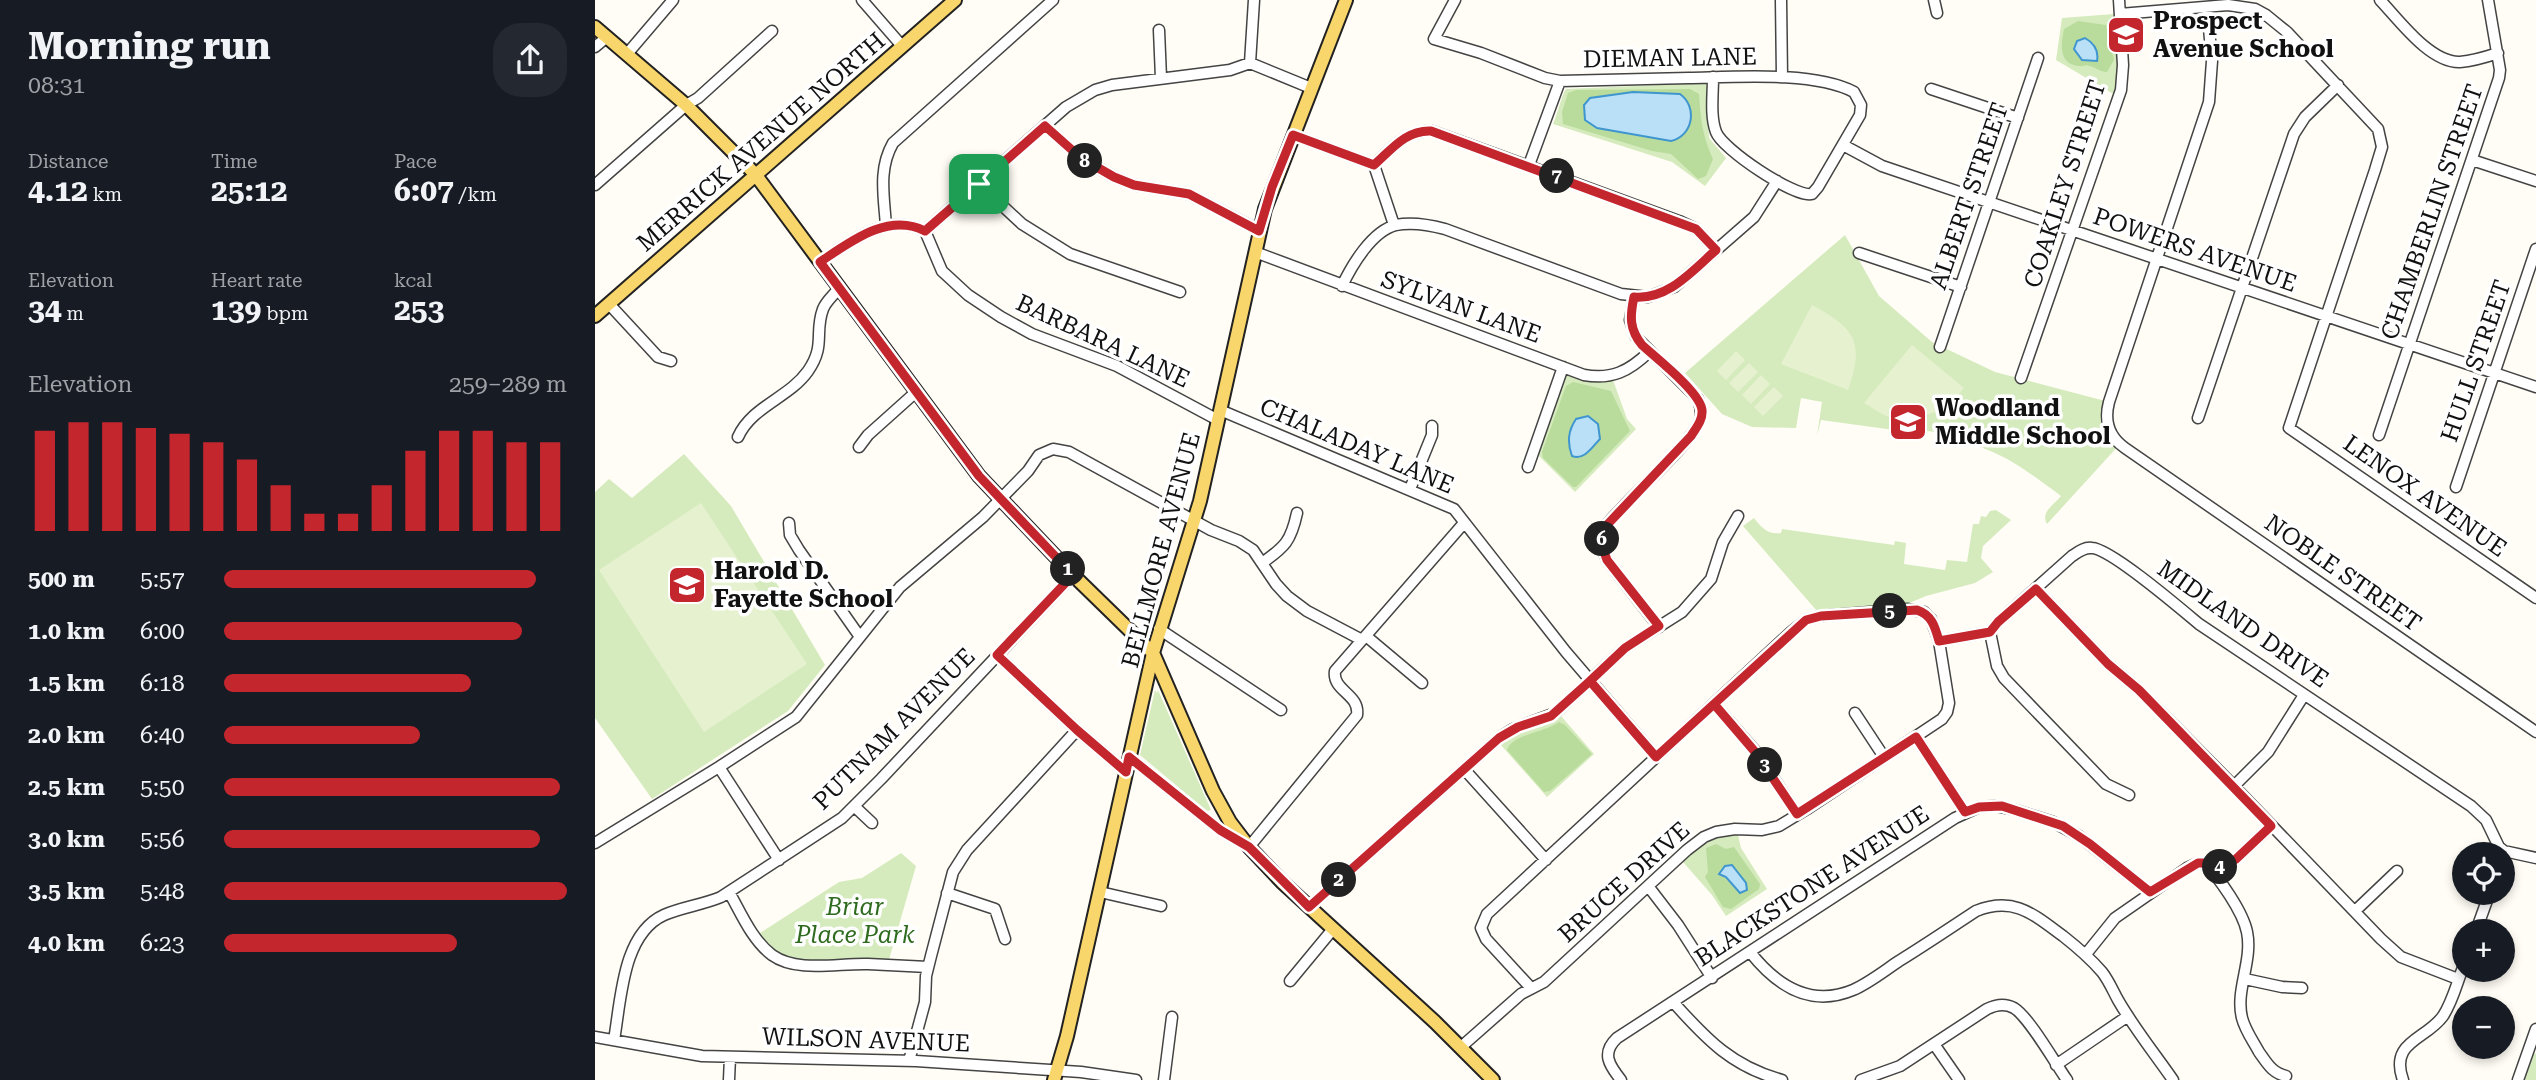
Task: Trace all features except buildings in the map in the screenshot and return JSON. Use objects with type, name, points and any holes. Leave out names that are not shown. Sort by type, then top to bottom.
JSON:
[{"type":"main road","name":"MERRICK AVENUE NORTH","points":[[595,316],[955,0]]},
{"type":"main road","name":"BELLMORE AVENUE","points":[[1055,1075],[1067,1036],[1159,629],[1200,501],[1259,231],[1272,187],[1346,0]]},
{"type":"main road","points":[[595,27],[686,105],[755,174],[979,476],[1073,575],[1153,653],[1213,792],[1230,822],[1249,847],[1493,1080]]},
{"type":"street","points":[[627,54],[673,0]]},
{"type":"street","points":[[862,0],[902,46]]},
{"type":"street","points":[[886,226],[882,168],[893,143],[1053,0]]},
{"type":"street","points":[[1250,64],[1254,0]]},
{"type":"street","name":"DIEMAN LANE","points":[[1455,0],[1434,39],[1481,53],[1545,78],[1560,81],[1782,77],[1848,89],[1856,95],[1861,105],[1860,115],[1843,145]]},
{"type":"street","points":[[1781,0],[1782,77]]},
{"type":"street","points":[[1934,0],[1937,12]]},
{"type":"street","name":"COAKLEY STREET","points":[[2021,378],[2121,90],[2123,65],[2119,0]]},
{"type":"street","points":[[2380,0],[2423,46],[2435,55],[2461,62],[2498,53]]},
{"type":"street","name":"CHAMBERLIN STREET","points":[[2379,435],[2499,78],[2498,53],[2489,0]]},
{"type":"street","points":[[2120,14],[2241,5],[2266,15],[2287,32],[2378,129],[2382,147],[2326,316]]},
{"type":"street","points":[[2157,259],[2209,102],[2212,61],[2207,7]]},
{"type":"street","points":[[1159,30],[1161,78]]},
{"type":"street","points":[[595,185],[772,31]]},
{"type":"street","points":[[595,47],[607,37]]},
{"type":"street","name":"ALBERT STREET","points":[[1940,347],[2038,58]]},
{"type":"street","points":[[820,262],[859,236],[886,226],[909,226],[925,231],[1075,100],[1095,90],[1112,85],[1230,70],[1250,64],[1311,88]]},
{"type":"street","points":[[1713,77],[1713,118],[1718,136],[1732,152],[1802,195],[1811,194],[1818,187],[1843,145]]},
{"type":"street","points":[[1529,165],[1560,81]]},
{"type":"street","points":[[2198,418],[2294,134],[2305,117],[2338,85]]},
{"type":"street","points":[[1931,89],[2018,118]]},
{"type":"street","points":[[1045,126],[1081,158],[1114,177],[1134,185],[1189,194],[1259,231]]},
{"type":"street","points":[[1374,165],[1405,137],[1424,131],[1448,136],[1679,221],[1696,229],[1716,250]]},
{"type":"street","points":[[1293,135],[1374,165]]},
{"type":"street","name":"POWERS AVENUE","points":[[1843,145],[1882,166],[2536,387]]},
{"type":"street","points":[[2472,160],[2536,181]]},
{"type":"street","points":[[1374,165],[1394,225]]},
{"type":"street","points":[[1342,286],[1364,249],[1394,225],[1422,225],[1445,229],[1612,291],[1634,297],[1648,297],[1674,287],[1754,217],[1777,181]]},
{"type":"street","points":[[979,184],[1022,224],[1070,254],[1179,292]]},
{"type":"street","name":"BARBARA LANE","points":[[925,231],[942,271],[968,295],[1001,317],[1032,334],[1117,366],[1219,415]]},
{"type":"street","name":"HULL STREET","points":[[2456,487],[2536,249]]},
{"type":"street","name":"SYLVAN LANE","points":[[1255,253],[1584,375],[1609,376],[1628,369],[1649,352]]},
{"type":"street","points":[[1859,253],[1961,287]]},
{"type":"street","name":"NOBLE STREET","points":[[2157,259],[2108,408],[2107,419],[2116,440],[2536,732]]},
{"type":"street","points":[[738,437],[742,428],[757,412],[796,384],[810,369],[818,352],[823,308],[839,288]]},
{"type":"street","points":[[1634,297],[1630,320],[1636,337],[1698,399],[1702,411],[1700,421],[1691,436],[1606,526],[1601,543],[1607,560],[1659,626]]},
{"type":"street","points":[[609,304],[658,356],[671,361]]},
{"type":"street","name":"LENOX AVENUE","points":[[2326,316],[2289,428],[2536,598]]},
{"type":"street","points":[[1528,467],[1563,367]]},
{"type":"street","points":[[859,447],[868,435],[916,392]]},
{"type":"street","name":"CHALADAY LANE","points":[[1219,415],[1450,506],[1590,681],[1656,757]]},
{"type":"street","points":[[1410,489],[1432,435],[1432,426]]},
{"type":"street","points":[[595,843],[796,716],[900,587],[1002,499],[1039,455],[1053,449],[1069,452],[1194,521],[1239,541],[1253,550],[1287,596],[1307,611],[1364,638],[1422,684]]},
{"type":"street","points":[[1262,563],[1282,550],[1288,541],[1297,513]]},
{"type":"street","points":[[1309,907],[1509,731],[1555,713],[1625,648],[1682,612],[1705,588],[1715,570],[1728,531],[1738,516]]},
{"type":"street","points":[[789,523],[790,535],[799,550],[860,637]]},
{"type":"street","points":[[1129,757],[1220,830],[1249,847],[1357,715],[1358,707],[1354,699],[1337,684],[1335,671],[1464,523]]},
{"type":"street","name":"MIDLAND DRIVE","points":[[1990,632],[2072,556],[2084,549],[2101,549],[2164,594],[2199,624],[2471,806],[2486,820],[2496,842]]},
{"type":"street","name":"PUTNAM AVENUE","points":[[614,1040],[630,954],[642,931],[660,916],[708,903],[729,892],[842,818],[1073,575]]},
{"type":"street","points":[[2036,589],[2401,957],[2452,977]]},
{"type":"street","points":[[1531,988],[1486,939],[1482,929],[1487,914],[1806,620],[1917,610],[1924,612],[1931,619],[1939,641],[1990,632],[1997,666],[2004,678],[2106,784],[2130,795]]},
{"type":"street","points":[[1159,629],[1281,710]]},
{"type":"street","name":"BRUCE DRIVE","points":[[1461,1047],[1504,1007],[1544,982],[1704,837],[1725,830],[1770,828],[1797,814],[1942,719],[1949,703],[1939,641]]},
{"type":"street","points":[[997,655],[1126,772]]},
{"type":"street","points":[[2233,787],[2268,752],[2304,695]]},
{"type":"street","points":[[1714,704],[1756,753],[1797,814]]},
{"type":"street","points":[[1855,713],[1884,757]]},
{"type":"street","points":[[909,1061],[925,1002],[928,967],[953,872],[967,850],[1077,730]]},
{"type":"street","points":[[1916,737],[1965,812]]},
{"type":"street","points":[[719,767],[779,860]]},
{"type":"street","points":[[1464,769],[1546,860]]},
{"type":"street","points":[[854,806],[872,823]]},
{"type":"street","name":"BLACKSTONE AVENUE","points":[[1621,1080],[1607,1058],[1612,1043],[1965,812],[1979,807],[2002,806],[2063,826],[2150,892]]},
{"type":"street","points":[[2213,871],[2236,859],[2271,826]]},
{"type":"street","points":[[2515,855],[2536,858]]},
{"type":"street","points":[[2086,954],[2115,918],[2150,892],[2198,863],[2204,863],[2213,871],[2247,929],[2248,959],[2241,1001],[2245,1029],[2268,1066],[2276,1073],[2286,1076]]},
{"type":"street","points":[[2355,911],[2397,871]]},
{"type":"street","points":[[1648,887],[1678,925],[1712,978]]},
{"type":"street","points":[[729,892],[762,946],[785,962],[928,967]]},
{"type":"street","points":[[1100,892],[1161,906]]},
{"type":"street","points":[[947,893],[995,909],[1005,939]]},
{"type":"street","points":[[1750,953],[1774,979],[1791,989],[1816,995],[1839,994],[1869,981],[1976,911],[1989,906],[2021,908],[2036,916],[2086,954],[2104,975],[2128,1016],[2173,1080]]},
{"type":"street","points":[[1290,981],[1333,929]]},
{"type":"street","points":[[2245,979],[2281,987],[2302,988]]},
{"type":"street","points":[[2403,1080],[2400,1070],[2401,1057],[2407,1045],[2442,1017],[2452,1000],[2457,982]]},
{"type":"street","points":[[1674,1003],[1703,1035],[1726,1055],[1757,1072],[1782,1080]]},
{"type":"street","points":[[1861,1080],[1900,1066],[1997,1005],[2008,1006],[2023,1016],[2067,1080]]},
{"type":"street","points":[[2056,1065],[2128,1016]]},
{"type":"street","points":[[1164,1080],[1173,1017]]},
{"type":"street","points":[[2518,1080],[2536,1029]]},
{"type":"street","name":"WILSON AVENUE","points":[[595,1037],[688,1054],[909,1061],[1136,1080]]},
{"type":"street","points":[[1934,1044],[1959,1080]]},
{"type":"street","points":[[729,1080],[730,1057]]},
{"type":"green space","points":[[2114,14],[2120,69],[2115,95],[2056,60],[2062,18]]},
{"type":"green space","points":[[2078,21],[2106,25],[2114,60],[2107,72],[2088,65],[2072,64],[2064,57],[2064,29]]},
{"type":"green space","points":[[1706,83],[1709,138],[1726,158],[1705,186],[1672,162],[1553,124],[1566,89]]},
{"type":"green space","points":[[1690,89],[1699,94],[1706,142],[1713,159],[1706,176],[1698,179],[1671,154],[1652,151],[1563,124],[1562,112],[1568,93],[1576,90]],"holes":[[[1633,92],[1680,94],[1671,141],[1597,128]]]},
{"type":"green space","points":[[1845,235],[1879,296],[1932,342],[1995,372],[2109,402],[2107,414],[2120,444],[2047,524],[2047,512],[2061,496],[1993,452],[1945,439],[1945,433],[1900,428],[1894,430],[1821,420],[1817,436],[1822,402],[1801,398],[1796,428],[1752,427],[1722,414],[1685,373]]},
{"type":"green space","points":[[1812,305],[1838,321],[1853,338],[1856,360],[1848,390],[1781,364]]},
{"type":"green space","points":[[1912,345],[1964,388],[1949,403],[1930,414],[1910,419],[1889,417],[1864,403]]},
{"type":"green space","points":[[1736,351],[1745,360],[1726,380],[1717,371]]},
{"type":"green space","points":[[1749,363],[1758,372],[1738,392],[1729,383]]},
{"type":"green space","points":[[1567,374],[1597,382],[1613,380],[1627,419],[1636,429],[1575,492],[1538,455]]},
{"type":"green space","points":[[1761,375],[1770,384],[1751,404],[1742,395]]},
{"type":"green space","points":[[1573,382],[1611,391],[1630,431],[1576,487],[1543,458],[1542,452],[1566,386]]},
{"type":"green space","points":[[1774,387],[1783,396],[1763,416],[1754,407]]},
{"type":"green space","name":"Harold D. Fayette School","points":[[684,454],[731,506],[825,665],[788,711],[652,799],[595,718],[595,492],[609,479],[632,498]]},
{"type":"green space","points":[[701,503],[807,664],[704,732],[599,570]]},
{"type":"green space","points":[[1996,510],[2011,520],[1983,546],[1981,558],[1993,572],[1975,583],[1907,604],[1817,611],[1743,526],[1754,518],[1772,533],[1781,533],[1782,529],[1894,545],[1895,541],[1906,543],[1904,564],[1945,570],[1947,560],[1967,562],[1973,524],[1979,524],[1981,516],[1986,517],[1990,511]]},
{"type":"green space","points":[[1155,690],[1157,693],[1158,690],[1211,810],[1207,811],[1140,755]]},
{"type":"green space","points":[[1561,716],[1594,754],[1547,797],[1500,744],[1514,735]]},
{"type":"green space","points":[[1559,722],[1592,754],[1550,791],[1544,792],[1507,750],[1515,740]]},
{"type":"green space","points":[[1738,835],[1741,848],[1767,889],[1726,916],[1712,895],[1683,862],[1707,842]]},
{"type":"green space","points":[[1716,844],[1726,849],[1734,847],[1760,884],[1759,889],[1731,909],[1723,907],[1705,877],[1708,872],[1706,848]]},
{"type":"green space","name":"Briar Place Park","points":[[901,853],[916,866],[888,963],[793,961],[778,954],[757,935],[839,882],[862,878]]},
{"type":"green space","points":[[2531,1052],[2536,1054],[2536,1080],[2522,1080]]},
{"type":"water","points":[[2085,38],[2095,47],[2097,61],[2082,60],[2074,49],[2077,41]]},
{"type":"water","points":[[1633,92],[1680,94],[1686,100],[1691,113],[1691,120],[1684,133],[1671,141],[1597,128],[1585,120],[1584,105],[1590,98]]},
{"type":"water","points":[[1588,416],[1598,424],[1600,439],[1584,455],[1572,456],[1569,446],[1571,428],[1576,419]]},
{"type":"water","points":[[1732,865],[1746,883],[1747,890],[1740,893],[1726,877],[1719,874],[1725,866]]},
{"type":"place","name":"Prospect Avenue School","points":[[2126,35]]},
{"type":"place","name":"Woodland Middle School","points":[[1908,422]]},
{"type":"place","name":"Harold D. Fayette School","points":[[687,585]]},
{"type":"route","points":[[979,184],[925,231],[917,227],[886,226],[859,236],[820,262],[979,476],[1073,575],[997,655],[1126,772],[1129,757],[1220,830],[1249,847],[1309,907],[1499,738],[1518,727],[1551,716],[1590,681],[1640,737],[1656,757],[1714,704],[1747,740],[1797,814],[1916,737],[1965,812],[1979,807],[2002,806],[2063,826],[2150,892],[2198,863],[2204,863],[2213,871],[2236,859],[2271,826],[2036,589],[1990,632],[1939,641],[1931,619],[1924,612],[1917,610],[1821,616],[1806,620],[1791,632],[1656,757],[1590,681],[1625,648],[1659,626],[1607,560],[1601,543],[1606,526],[1691,436],[1700,421],[1702,411],[1698,399],[1642,345],[1630,320],[1634,297],[1648,297],[1674,287],[1716,250],[1696,229],[1431,131],[1417,131],[1405,137],[1374,165],[1293,135],[1272,187],[1259,231],[1189,194],[1134,185],[1114,177],[1081,158],[1045,126],[979,184]]}]
